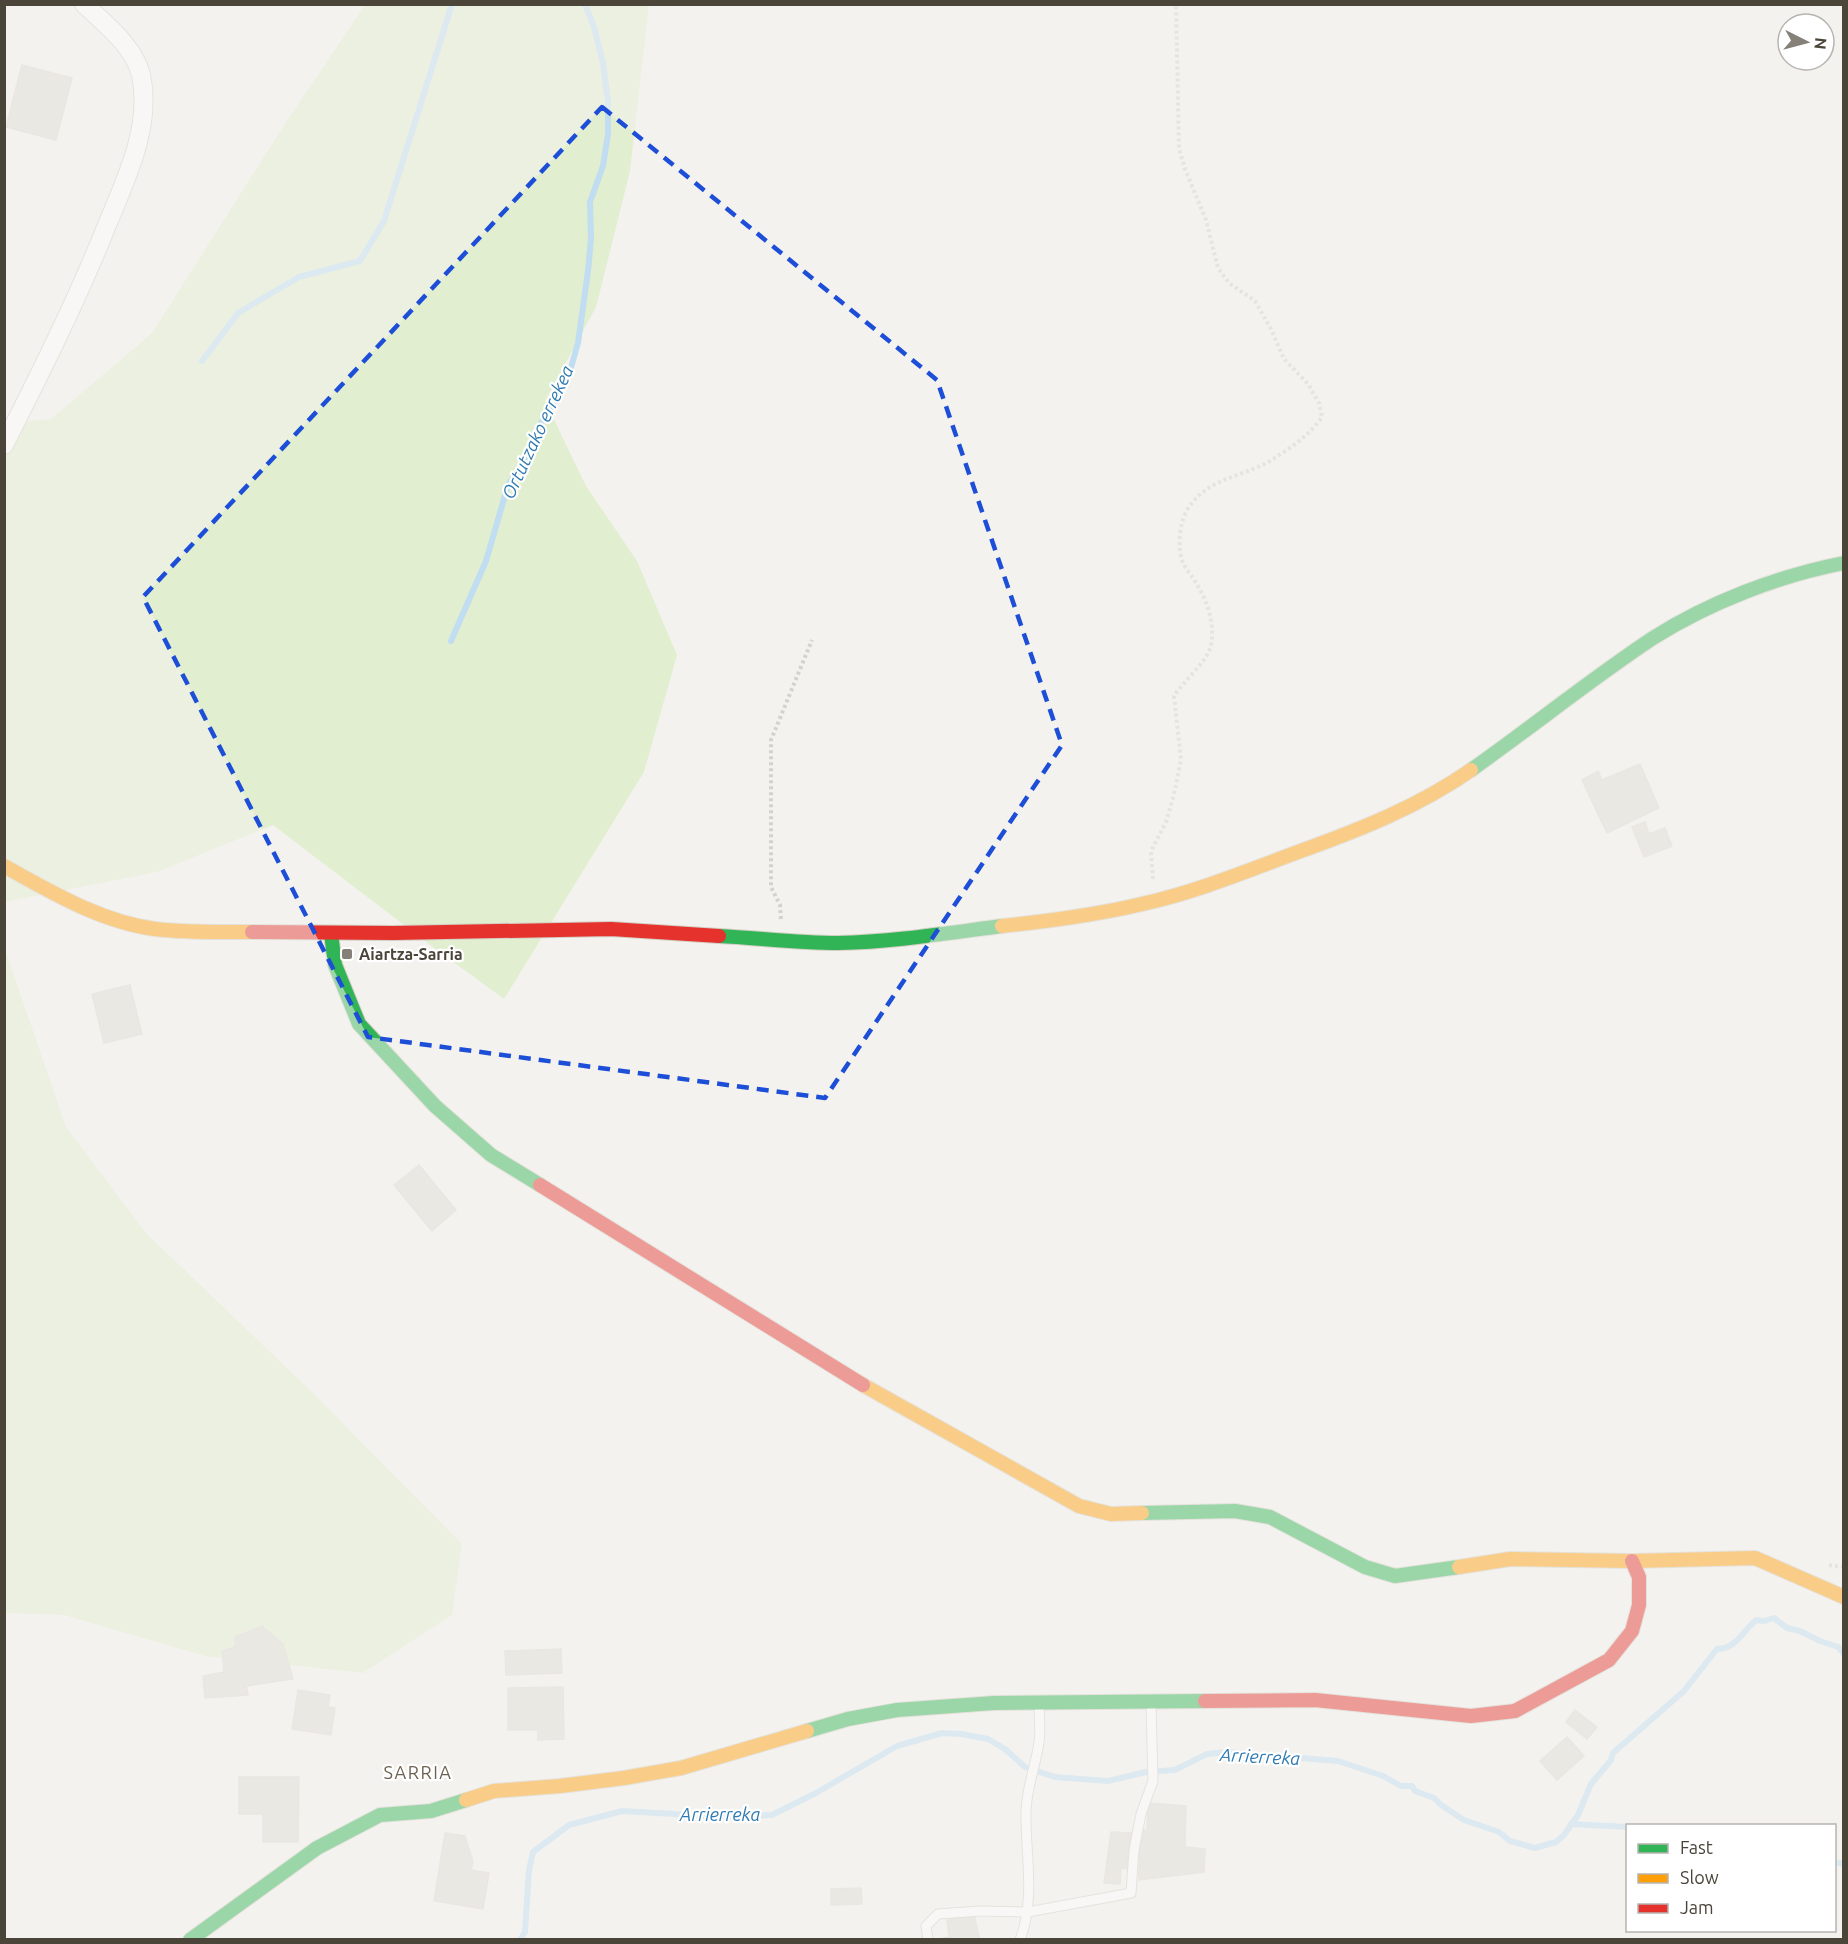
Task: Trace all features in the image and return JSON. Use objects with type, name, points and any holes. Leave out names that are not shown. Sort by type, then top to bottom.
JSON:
[{"type":"street","points":[[4,445],[82,288],[134,156],[144,111],[141,74],[128,48],[84,4]]},
{"type":"street","points":[[4,866],[89,910],[120,921],[154,929],[200,932],[331,933],[611,929],[807,943],[841,943],[891,940],[1078,917],[1195,890],[1395,814],[1445,788],[1654,638],[1698,614],[1756,588],[1814,569],[1844,563]]},
{"type":"street","points":[[331,933],[334,965],[359,1024],[435,1106],[491,1155],[845,1375],[1079,1506],[1111,1514],[1235,1510],[1269,1517],[1365,1567],[1395,1576],[1510,1559],[1632,1561],[1755,1558],[1844,1598]]},
{"type":"street","points":[[190,1940],[317,1848],[380,1815],[431,1811],[494,1791],[560,1786],[681,1768],[848,1719],[897,1710],[993,1703],[1316,1700],[1471,1716],[1515,1711],[1609,1660],[1632,1631],[1639,1605],[1639,1577],[1632,1561]]},
{"type":"lane","points":[[1020,1940],[1028,1912],[1026,1811],[1039,1742],[1039,1702]]},
{"type":"lane","points":[[928,1940],[926,1926],[938,1914],[980,1911],[1028,1912],[1131,1893],[1134,1850],[1141,1814],[1153,1781],[1151,1702]]},
{"type":"path","points":[[1155,901],[1151,851],[1166,822],[1181,760],[1174,696],[1209,652],[1212,638],[1207,603],[1183,563],[1180,542],[1186,512],[1207,487],[1269,461],[1311,432],[1322,417],[1319,403],[1308,384],[1284,359],[1272,329],[1255,301],[1229,283],[1218,268],[1206,220],[1179,149],[1176,4]]},
{"type":"path","points":[[783,940],[780,905],[771,887],[771,740],[812,640]]},
{"type":"highlighted area","points":[[602,107],[937,380],[1062,745],[825,1098],[368,1037],[143,597]]},
{"type":"green space","points":[[365,5],[649,5],[630,171],[596,307],[545,401],[586,486],[637,561],[677,655],[644,772],[504,999],[273,825],[157,872],[5,902],[5,423],[51,419],[152,333],[286,122]]},
{"type":"green space","points":[[4,946],[66,1127],[146,1233],[311,1391],[462,1544],[452,1615],[363,1673],[205,1656],[64,1615],[5,1613]]},
{"type":"building","points":[[22,65],[72,78],[56,140],[6,127]]},
{"type":"building","points":[[1640,764],[1659,808],[1607,833],[1582,780],[1598,771],[1602,780]]},
{"type":"building","points":[[1645,822],[1649,834],[1665,828],[1672,846],[1644,857],[1632,827]]},
{"type":"building","points":[[130,985],[142,1034],[104,1043],[92,994]]},
{"type":"building","points":[[419,1165],[456,1210],[432,1231],[394,1185]]},
{"type":"building","points":[[262,1626],[283,1644],[293,1679],[246,1686],[248,1695],[205,1698],[203,1676],[224,1672],[222,1651],[235,1647],[235,1637]]},
{"type":"building","points":[[561,1649],[562,1673],[506,1675],[505,1651]]},
{"type":"building","points":[[563,1687],[564,1739],[538,1740],[538,1730],[508,1730],[508,1688]]},
{"type":"building","points":[[298,1690],[330,1695],[328,1707],[335,1708],[331,1735],[292,1729]]},
{"type":"building","points":[[1575,1710],[1597,1727],[1587,1739],[1566,1722]]},
{"type":"building","points":[[1567,1737],[1584,1756],[1557,1780],[1540,1761]]},
{"type":"building","points":[[239,1777],[299,1777],[298,1842],[263,1842],[263,1814],[239,1814]]},
{"type":"building","points":[[1148,1803],[1186,1806],[1185,1847],[1205,1849],[1204,1872],[1139,1880],[1140,1830],[1147,1830]]},
{"type":"building","points":[[1111,1832],[1132,1833],[1129,1869],[1121,1868],[1120,1884],[1104,1883]]},
{"type":"building","points":[[445,1833],[465,1836],[473,1862],[471,1870],[489,1873],[483,1909],[434,1901]]},
{"type":"building","points":[[861,1888],[862,1904],[831,1905],[831,1889]]},
{"type":"building","points":[[974,1915],[980,1940],[933,1940],[949,1937],[947,1920]]},
{"type":"waterway","points":[[202,361],[238,313],[299,277],[360,261],[384,221],[452,4]]},
{"type":"waterway","name":"Ortutzako errekea","points":[[451,641],[486,561],[508,485],[531,451],[541,423],[570,371],[578,343],[591,239],[590,202],[603,166],[608,134],[608,102],[603,63],[594,27],[585,4]]},
{"type":"waterway","name":"Arrierreka","points":[[520,1940],[525,1932],[529,1870],[533,1852],[569,1825],[622,1811],[726,1817],[772,1815],[816,1793],[897,1746],[942,1733],[988,1739],[1005,1749],[1025,1767],[1055,1777],[1108,1781],[1146,1772],[1175,1770],[1207,1754],[1227,1752],[1338,1761],[1383,1776],[1401,1786],[1412,1786],[1415,1791],[1434,1798],[1464,1820],[1499,1832],[1510,1841],[1535,1848],[1556,1842],[1564,1835],[1578,1815],[1591,1784],[1611,1760],[1613,1753],[1684,1691],[1717,1649],[1734,1643],[1756,1620],[1764,1621],[1774,1618],[1787,1628],[1838,1647],[1844,1654]]},
{"type":"waterway","points":[[1571,1824],[1626,1827]]},
{"type":"waterway","points":[[1836,1862],[1844,1864]]},
{"type":"traffic: fast","points":[[1471,770],[1607,670],[1675,625],[1745,592],[1794,575],[1844,563]]},
{"type":"traffic: fast","points":[[719,936],[838,943],[900,939],[1002,926]]},
{"type":"traffic: fast","points":[[331,933],[335,965],[359,1024],[435,1106],[491,1155],[540,1185]]},
{"type":"traffic: fast","points":[[1142,1513],[1235,1511],[1270,1517],[1365,1567],[1395,1576],[1459,1567]]},
{"type":"traffic: fast","points":[[807,1731],[848,1719],[897,1710],[994,1703],[1205,1701]]},
{"type":"traffic: fast","points":[[190,1940],[317,1848],[380,1815],[431,1811],[466,1800]]},
{"type":"traffic: slow","points":[[1002,926],[1107,911],[1162,899],[1202,887],[1388,817],[1471,770]]},
{"type":"traffic: slow","points":[[4,866],[77,905],[115,920],[155,929],[252,932]]},
{"type":"traffic: slow","points":[[863,1385],[1079,1506],[1111,1514],[1142,1513]]},
{"type":"traffic: slow","points":[[1459,1567],[1510,1559],[1632,1561],[1755,1558],[1844,1597]]},
{"type":"traffic: slow","points":[[466,1800],[494,1791],[560,1786],[681,1768],[807,1731]]},
{"type":"traffic: jam","points":[[252,932],[394,933],[611,929],[719,936]]},
{"type":"traffic: jam","points":[[540,1185],[863,1385]]},
{"type":"traffic: jam","points":[[1205,1701],[1315,1700],[1471,1716],[1515,1711],[1609,1660],[1632,1631],[1639,1605],[1639,1577],[1632,1561]]},
{"type":"place","name":"Aiartza-Sarria","points":[[347,954]]},
{"type":"district","name":"SARRIA","points":[[418,1772]]}]
